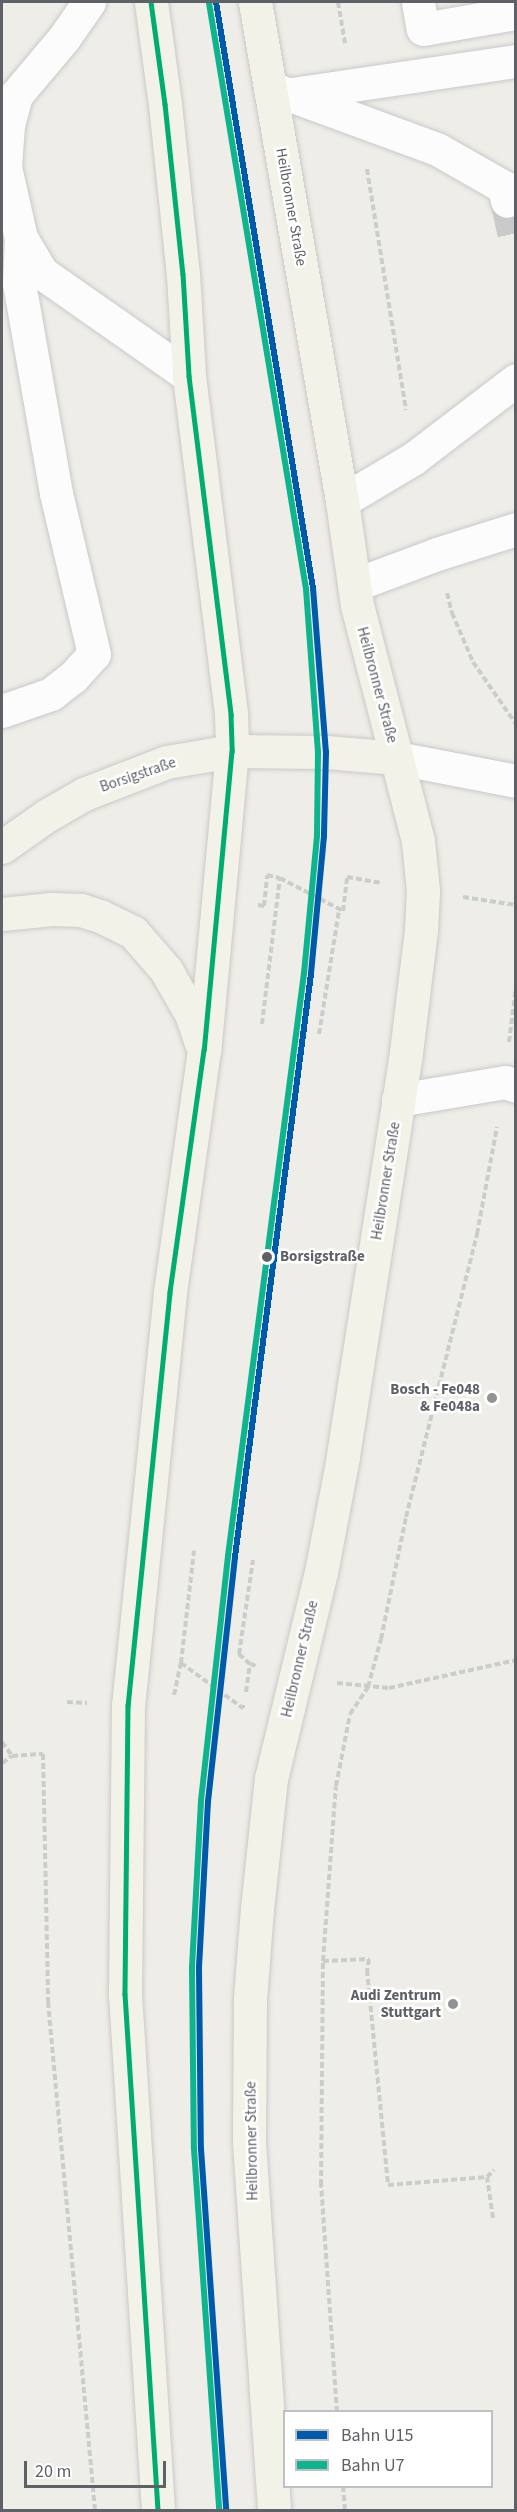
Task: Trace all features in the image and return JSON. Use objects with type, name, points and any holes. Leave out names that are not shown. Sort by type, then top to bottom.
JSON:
[{"type":"main road","points":[[151,2],[165,104],[178,229],[189,375],[231,715],[231,751],[204,1050],[170,1293],[128,1705],[125,1994],[158,2511]]},
{"type":"main road","name":"Heilbronner Straße","points":[[255,2],[279,92],[354,585],[375,685],[397,758],[418,841],[423,891],[421,930],[398,1100],[343,1457],[297,1678],[271,1778],[266,1808],[250,2001],[249,2142],[273,2511]]},
{"type":"main road","name":"Borsigstraße","points":[[2,847],[84,794],[168,762],[231,751],[326,752],[397,758]]},
{"type":"main road","points":[[2,914],[52,909],[81,910],[100,916],[133,932],[166,970],[191,1014],[204,1050]]},
{"type":"street","points":[[2,711],[51,694],[73,677],[94,654],[56,493],[19,283],[21,238],[5,167],[8,125],[16,95],[64,38],[89,2]]},
{"type":"street","points":[[418,2],[423,30],[516,13]]},
{"type":"street","points":[[279,92],[353,85],[516,61]]},
{"type":"street","points":[[279,92],[437,149],[504,187],[507,201]]},
{"type":"street","points":[[21,238],[42,273],[189,375]]},
{"type":"street","points":[[342,501],[414,458],[516,380]]},
{"type":"street","points":[[354,585],[437,554],[516,529]]},
{"type":"street","points":[[397,758],[516,781]]},
{"type":"street","points":[[398,1100],[510,1084]]},
{"type":"path","points":[[338,2],[353,85]]},
{"type":"path","points":[[360,121],[414,458]]},
{"type":"path","points":[[437,554],[452,613],[473,662],[516,724]]},
{"type":"path","points":[[217,902],[264,906],[267,875],[280,878],[343,911],[347,877],[423,891],[516,904]]},
{"type":"path","points":[[262,1024],[280,878]]},
{"type":"path","points":[[319,1034],[339,910]]},
{"type":"path","points":[[337,2410],[321,2185],[323,1961],[336,1786],[350,1714],[368,1687],[381,1639],[406,1517],[477,1234],[510,1084],[516,987]]},
{"type":"path","points":[[67,1702],[171,1708],[181,1663],[194,1551]]},
{"type":"path","points":[[253,1560],[239,1654],[250,1664],[297,1678]]},
{"type":"path","points":[[368,1687],[389,1688],[516,1660]]},
{"type":"path","points":[[181,1663],[243,1708],[250,1664]]},
{"type":"path","points":[[2,1742],[12,1756]]},
{"type":"path","points":[[2,1763],[12,1756],[43,1754],[48,2002],[95,2511]]},
{"type":"path","points":[[323,1961],[369,1959],[367,1970],[388,2185],[487,2177],[494,2170]]},
{"type":"path","points":[[487,2177],[493,2218]]},
{"type":"path","points":[[343,2488],[345,2511]]},
{"type":"tunnel","points":[[507,201],[516,243]]},
{"type":"rail line","name":"U15","points":[[216,2],[313,588],[326,752],[324,836],[311,974],[235,1557],[208,1801],[199,1969],[201,2149],[226,2510]]},
{"type":"rail line","name":"U7","points":[[209,3],[306,589],[318,752],[317,836],[304,973],[228,1556],[201,1801],[192,1969],[194,2149],[219,2510]]},
{"type":"transit line","points":[[151,2],[165,104],[183,274],[189,376],[231,715],[232,751],[204,1050],[170,1293],[128,1705],[125,1994],[158,2510]]},
{"type":"place","name":"Borsigstraße","points":[[267,1257]]},
{"type":"place","name":"Bosch - Fe048 & Fe048a","points":[[492,1398]]},
{"type":"place","name":"Audi Zentrum Stuttgart","points":[[453,2004]]}]
